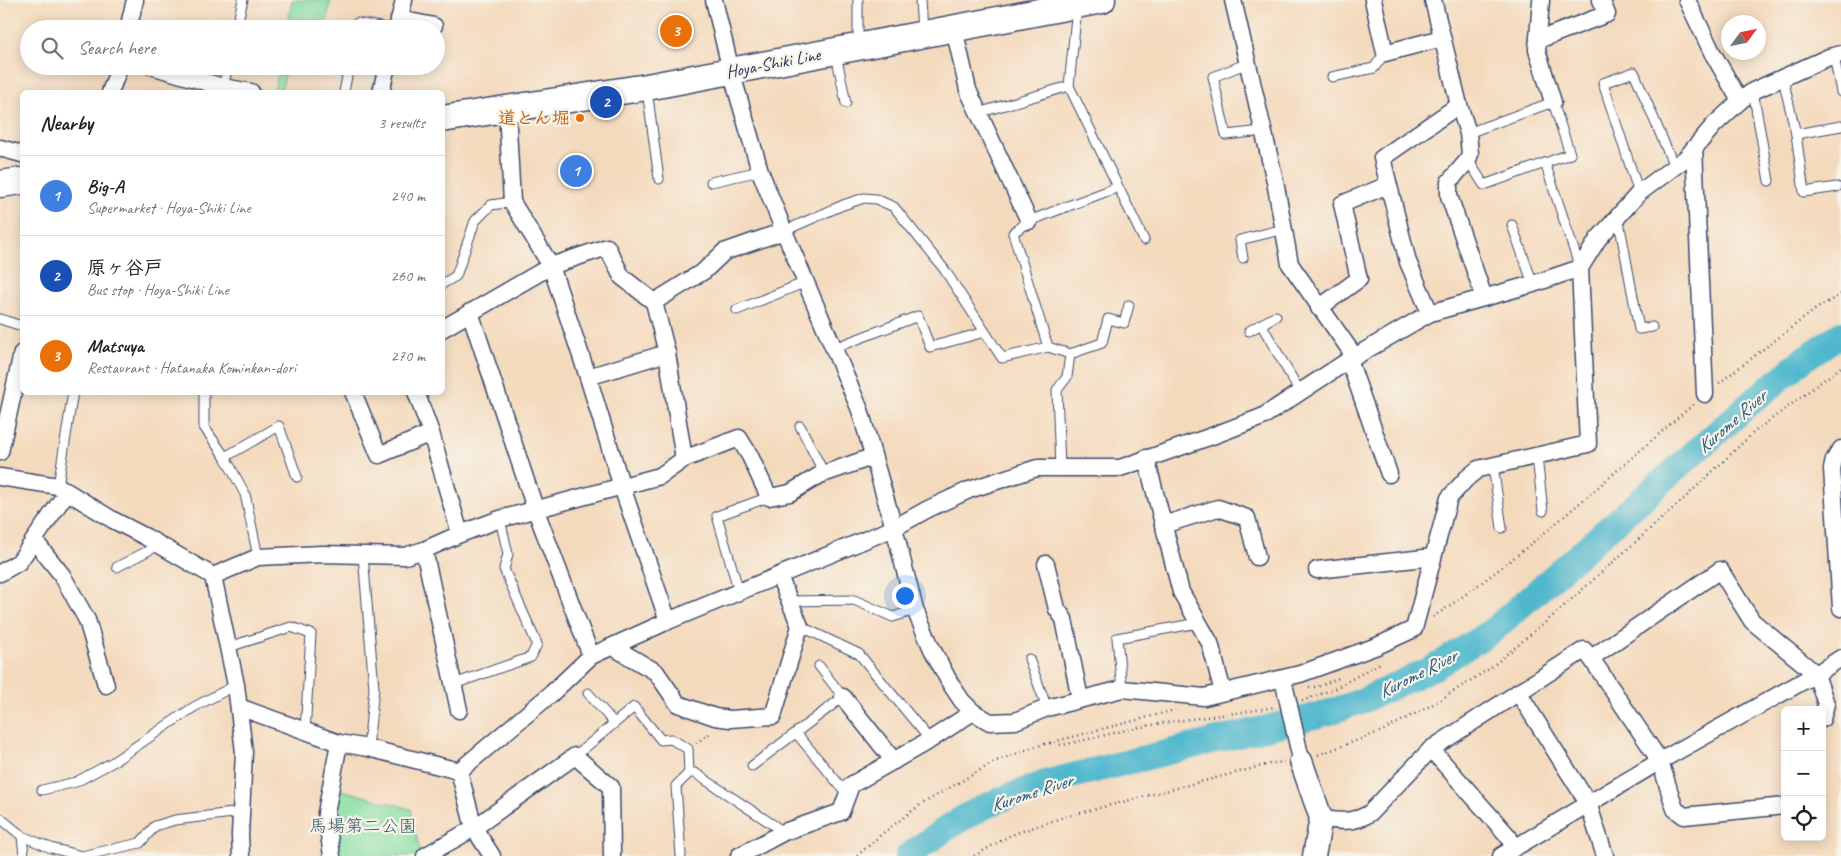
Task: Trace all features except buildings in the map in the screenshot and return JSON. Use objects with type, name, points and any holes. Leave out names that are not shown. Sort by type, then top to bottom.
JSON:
[{"type":"main road","name":"Hoya-Shiki Line","points":[[445,119],[647,87],[1090,2]]},
{"type":"main road","points":[[0,184],[20,181]]},
{"type":"street","points":[[130,20],[135,0]]},
{"type":"street","points":[[398,20],[404,0]]},
{"type":"street","points":[[714,0],[731,71],[760,171],[860,410],[915,610],[932,649],[962,701],[973,712],[990,722],[1015,721],[1047,708],[1122,689],[1204,697],[1223,692],[1284,683],[1300,674],[1377,646],[1414,629],[1449,498],[1466,479],[1478,469],[1588,444],[1580,268],[1598,239],[1639,193],[1686,158],[1714,125],[1753,90],[1838,55]]},
{"type":"street","points":[[1233,0],[1263,131],[1290,264],[1352,359],[1390,474]]},
{"type":"street","points":[[1373,0],[1384,53],[1442,38]]},
{"type":"street","points":[[1433,0],[1459,105],[1468,133],[1470,154],[1468,160],[1450,182],[1449,196],[1484,297]]},
{"type":"street","points":[[1541,0],[1537,50],[1553,102]]},
{"type":"street","points":[[1538,40],[1607,14],[1601,0]]},
{"type":"street","points":[[1688,0],[1712,52],[1740,101]]},
{"type":"street","points":[[954,28],[968,90],[1029,221]]},
{"type":"street","points":[[111,90],[117,75]]},
{"type":"street","points":[[182,75],[240,90]]},
{"type":"street","points":[[380,90],[384,75]]},
{"type":"street","points":[[1430,313],[1408,262],[1382,158],[1459,105]]},
{"type":"street","points":[[507,109],[512,202],[551,266],[622,488],[668,621]]},
{"type":"street","points":[[0,148],[20,153]]},
{"type":"street","points":[[1694,148],[1705,394]]},
{"type":"street","points":[[1319,308],[1359,280],[1342,204],[1388,185]]},
{"type":"street","points":[[654,302],[704,271],[724,252],[784,231]]},
{"type":"street","points":[[445,327],[551,266],[607,247],[622,277],[654,302],[667,353],[684,459]]},
{"type":"street","points":[[459,771],[552,693],[590,656],[668,621],[894,528],[968,490],[1037,468],[1120,468],[1262,417],[1352,359],[1430,313],[1533,284],[1580,268]]},
{"type":"street","points":[[470,312],[535,508],[590,656]]},
{"type":"street","points":[[588,377],[667,353]]},
{"type":"street","points":[[0,452],[20,362]]},
{"type":"street","points":[[354,395],[379,454],[431,433]]},
{"type":"street","points":[[417,395],[431,433],[460,534]]},
{"type":"street","points":[[213,576],[258,557],[404,556],[424,550],[500,519],[535,508],[622,488],[660,476],[684,459],[739,438],[750,456],[769,497],[790,493],[824,473],[872,457]]},
{"type":"street","points":[[1841,449],[1834,460],[1832,469],[1841,608]]},
{"type":"street","points":[[1146,458],[1180,592],[1210,643],[1223,692]]},
{"type":"street","points":[[0,477],[63,489],[113,520],[213,576],[236,685],[244,752],[241,856]]},
{"type":"street","points":[[0,572],[18,562],[34,540],[63,489]]},
{"type":"street","points":[[1163,525],[1218,508],[1247,518],[1257,557]]},
{"type":"street","points":[[34,540],[62,575],[87,620],[106,659],[106,684]]},
{"type":"street","points":[[424,550],[460,710]]},
{"type":"street","points":[[1317,570],[1433,557]]},
{"type":"street","points":[[1046,564],[1057,609],[1064,619],[1080,699]]},
{"type":"street","points":[[1591,658],[1720,570],[1752,621],[1816,674],[1825,706]]},
{"type":"street","points":[[613,647],[656,672],[678,704],[715,717],[730,720],[773,716],[800,626],[779,576]]},
{"type":"street","points":[[1321,818],[1340,822],[1362,818],[1370,813],[1431,749],[1584,650],[1660,761],[1675,809],[1684,816],[1781,806]]},
{"type":"street","points":[[1507,852],[1660,761],[1816,674],[1841,658]]},
{"type":"street","points":[[1284,683],[1301,758],[1321,818],[1314,856]]},
{"type":"street","points":[[1518,692],[1588,803],[1605,856]]},
{"type":"street","points":[[843,697],[894,761]]},
{"type":"street","points":[[239,707],[339,743],[368,748],[459,771]]},
{"type":"street","points":[[739,856],[784,832],[841,812],[852,785],[930,740],[973,712]]},
{"type":"street","points":[[332,856],[326,813],[339,743]]},
{"type":"street","points":[[1431,749],[1509,837],[1507,852]]},
{"type":"street","points":[[425,856],[474,828],[575,756],[611,787],[612,856]]},
{"type":"street","points":[[459,771],[474,828],[492,856]]},
{"type":"lane","points":[[238,20],[243,0]]},
{"type":"lane","points":[[846,103],[847,49],[858,0]]},
{"type":"lane","points":[[920,0],[922,34]]},
{"type":"lane","points":[[1090,2],[1069,86],[1144,240]]},
{"type":"lane","points":[[1332,77],[1374,68],[1384,53]]},
{"type":"lane","points":[[1838,55],[1841,92]]},
{"type":"lane","points":[[1248,64],[1213,76],[1226,135],[1263,131]]},
{"type":"lane","points":[[1639,193],[1603,83],[1634,72],[1674,166]]},
{"type":"lane","points":[[224,87],[226,75]]},
{"type":"lane","points":[[344,90],[347,75]]},
{"type":"lane","points":[[1783,79],[1796,134],[1804,192],[1837,187]]},
{"type":"lane","points":[[978,112],[1069,86]]},
{"type":"lane","points":[[647,87],[659,179]]},
{"type":"lane","points":[[1753,90],[1769,181]]},
{"type":"lane","points":[[1468,133],[1553,102],[1570,154],[1484,185],[1468,160]]},
{"type":"lane","points":[[1796,134],[1841,126]]},
{"type":"lane","points":[[1545,163],[1580,268]]},
{"type":"lane","points":[[711,182],[760,171]]},
{"type":"lane","points":[[1048,347],[1013,233],[1029,221],[1118,187]]},
{"type":"lane","points":[[784,231],[843,205],[864,198],[876,199],[894,208],[944,269],[1002,358],[1048,347],[1070,354],[1102,343],[1108,319],[1124,323],[1129,305]]},
{"type":"lane","points":[[445,282],[456,276],[475,221],[491,206],[512,202]]},
{"type":"lane","points":[[1618,216],[1639,329],[1652,327]]},
{"type":"lane","points":[[1512,225],[1533,284]]},
{"type":"lane","points":[[1243,258],[1240,240],[1284,229]]},
{"type":"lane","points":[[737,310],[806,282]]},
{"type":"lane","points":[[834,348],[918,316],[930,347],[985,332]]},
{"type":"lane","points":[[1249,331],[1276,316]]},
{"type":"lane","points":[[0,319],[20,325]]},
{"type":"lane","points":[[1261,324],[1300,392]]},
{"type":"lane","points":[[1060,468],[1057,390],[1068,377],[1070,354]]},
{"type":"lane","points":[[63,489],[73,395]]},
{"type":"lane","points":[[206,395],[204,426],[225,457],[245,494],[258,557]]},
{"type":"lane","points":[[225,457],[279,426],[297,477]]},
{"type":"lane","points":[[800,426],[824,473]]},
{"type":"lane","points":[[1537,457],[1543,511]]},
{"type":"lane","points":[[1493,466],[1502,528]]},
{"type":"lane","points":[[739,592],[717,516],[769,497]]},
{"type":"lane","points":[[454,684],[531,657],[537,644],[504,569],[508,554],[500,519]]},
{"type":"lane","points":[[117,566],[159,545]]},
{"type":"lane","points":[[363,555],[374,688],[368,748]]},
{"type":"lane","points":[[790,601],[854,600],[894,617],[915,610]]},
{"type":"lane","points":[[1122,689],[1117,638],[1198,623]]},
{"type":"lane","points":[[800,626],[859,654],[930,740]]},
{"type":"lane","points":[[229,647],[291,627],[311,634],[305,732]]},
{"type":"lane","points":[[1029,659],[1047,708]]},
{"type":"lane","points":[[752,766],[843,697],[819,666]]},
{"type":"lane","points":[[42,790],[76,782],[113,762],[194,707],[236,685]]},
{"type":"lane","points":[[588,693],[614,723]]},
{"type":"lane","points":[[575,756],[634,707],[661,740],[671,739],[688,749],[689,773]]},
{"type":"lane","points":[[796,733],[848,795]]},
{"type":"lane","points":[[681,856],[676,786],[689,773],[695,773],[784,832]]},
{"type":"lane","points":[[0,818],[22,836],[51,848],[82,856],[140,843],[155,826],[175,820],[241,812]]},
{"type":"lane","points":[[22,836],[24,856]]},
{"type":"path","points":[[1414,629],[1469,593],[1524,549],[1705,394],[1816,310],[1841,294]]},
{"type":"path","points":[[974,856],[1011,835],[1064,817],[1274,763],[1301,758],[1382,732],[1430,706],[1489,669],[1630,548],[1753,433],[1841,367]]},
{"type":"path","points":[[856,856],[883,832],[920,805],[996,761],[1034,747],[1190,707],[1204,697]]},
{"type":"path","points":[[688,749],[730,720]]},
{"type":"green space","points":[[292,0],[331,0],[327,20],[289,20]]},
{"type":"green space","points":[[277,75],[285,75],[281,90],[274,90]]},
{"type":"green space","name":"馬場第二公園","points":[[334,788],[411,809],[420,853],[412,856],[336,856],[331,812]]},
{"type":"waterway","name":"Kurome River","points":[[908,856],[976,811],[994,802],[1051,781],[1327,713],[1364,700],[1435,667],[1492,631],[1753,401],[1804,359],[1841,334]]},
{"type":"place","name":"Matsuya","points":[[676,31]]},
{"type":"place","name":"原ヶ谷戸","points":[[606,102]]},
{"type":"place","name":"道とん堀","points":[[580,118]]},
{"type":"place","name":"Big-A","points":[[576,171]]}]
